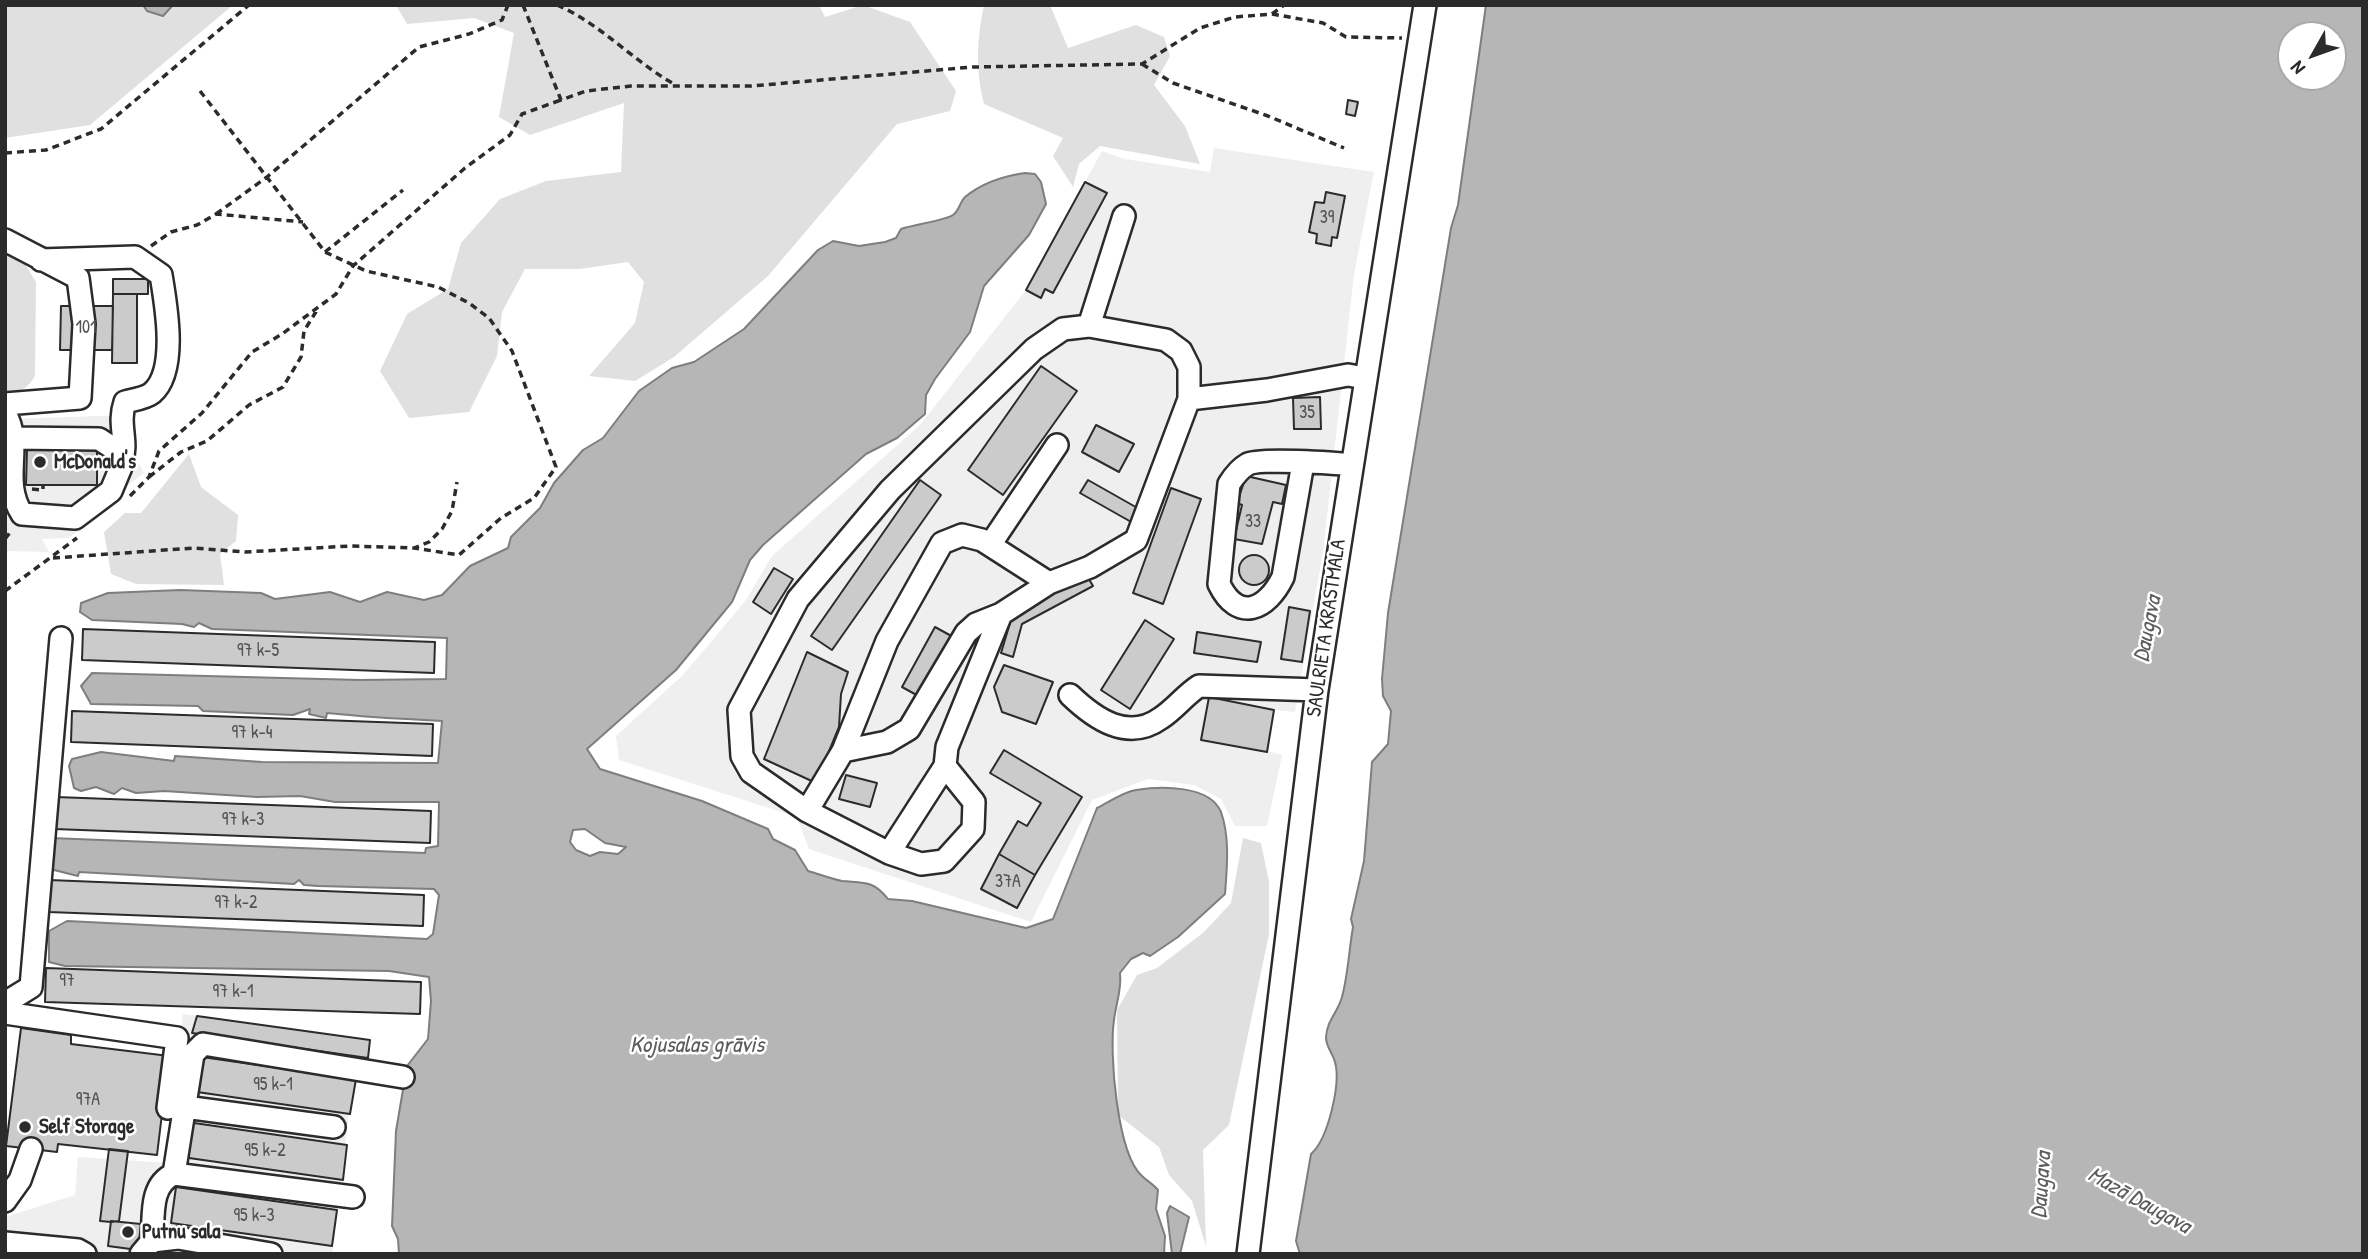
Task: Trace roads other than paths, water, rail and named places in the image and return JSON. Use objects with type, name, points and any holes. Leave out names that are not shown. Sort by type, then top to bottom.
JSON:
[{"type":"street","name":"SAULRIETA KRASTMALA","points":[[1248,1254],[1317,690],[1425,5]]},
{"type":"street","points":[[1089,326],[1124,216]]},
{"type":"street","points":[[5,240],[78,278],[84,324],[80,398],[5,404]]},
{"type":"street","points":[[5,413],[12,438],[11,498],[22,514],[75,518],[111,491],[127,448],[121,415],[125,402],[151,394],[164,376],[169,327],[162,275],[135,257],[41,260]]},
{"type":"street","points":[[843,751],[887,742],[909,729],[966,634],[976,624],[1001,614],[1049,583],[1090,567],[1136,540],[1189,399],[1189,367],[1181,351],[1166,340],[1089,326],[1063,329],[1034,349],[890,490],[798,599],[739,710],[742,756],[751,772],[807,811],[889,853],[921,864],[944,861],[973,829],[974,802],[946,766]]},
{"type":"street","points":[[1189,399],[1267,390],[1348,375],[1365,378]]},
{"type":"street","points":[[12,438],[99,439],[116,450],[121,467]]},
{"type":"street","points":[[989,545],[1057,444]]},
{"type":"street","points":[[1303,463],[1283,577],[1275,594],[1264,604],[1249,608],[1236,605],[1225,597],[1219,584],[1229,484],[1237,472],[1250,462],[1303,463],[1352,465]]},
{"type":"street","points":[[807,811],[843,751],[887,641],[942,543],[962,535],[989,545],[1049,583]]},
{"type":"street","points":[[889,853],[946,766],[947,747],[955,721],[1001,614]]},
{"type":"street","points":[[5,1003],[31,987],[61,638]]},
{"type":"street","points":[[1070,695],[1093,717],[1116,727],[1141,729],[1162,718],[1199,686],[1317,690]]},
{"type":"street","points":[[5,1013],[44,1024],[177,1038],[174,1174]]},
{"type":"street","points":[[176,1108],[193,1054],[203,1044],[403,1077]]},
{"type":"street","points":[[176,1108],[334,1127]]},
{"type":"street","points":[[5,1201],[20,1180],[31,1149]]},
{"type":"street","points":[[271,1254],[178,1238],[146,1247],[157,1188],[163,1179],[174,1174],[352,1197]]},
{"type":"street","points":[[5,1243],[78,1250],[85,1254]]},
{"type":"water","points":[[143,5],[173,5],[163,16],[147,11]]},
{"type":"water","points":[[1486,5],[2363,5],[2363,1254],[1300,1254],[1296,1241],[1311,1154],[1323,1136],[1335,1097],[1336,1072],[1326,1037],[1346,980],[1353,927],[1351,919],[1364,861],[1372,762],[1388,744],[1391,711],[1383,696],[1382,679],[1388,613],[1451,228],[1458,205]]},
{"type":"water","name":"Kojusalas grāvis","points":[[1017,174],[1035,174],[1041,182],[1046,204],[1029,235],[984,286],[970,332],[926,395],[925,414],[897,438],[866,454],[763,545],[750,560],[732,602],[676,670],[587,749],[600,769],[702,801],[768,829],[773,839],[795,850],[808,871],[838,880],[868,884],[878,888],[888,899],[912,901],[1026,928],[1053,919],[1097,808],[1131,791],[1158,788],[1196,792],[1215,803],[1221,812],[1226,832],[1225,894],[1178,937],[1150,956],[1143,953],[1131,959],[1120,973],[1120,991],[1114,1020],[1114,1078],[1121,1125],[1133,1164],[1158,1190],[1156,1209],[1165,1236],[1164,1254],[399,1254],[398,1239],[392,1226],[396,1131],[407,1066],[428,1039],[431,1001],[429,977],[389,971],[65,966],[49,962],[49,931],[67,921],[427,939],[433,934],[439,895],[434,889],[318,886],[304,885],[299,880],[294,884],[79,872],[78,876],[50,869],[51,838],[425,853],[426,848],[438,846],[439,802],[335,802],[300,796],[257,797],[164,791],[136,793],[122,788],[114,794],[96,787],[81,791],[74,788],[69,766],[72,759],[101,752],[174,761],[175,756],[262,762],[438,763],[442,721],[327,713],[326,718],[309,714],[310,709],[293,715],[203,711],[198,706],[91,704],[81,686],[92,673],[360,680],[446,679],[447,638],[212,629],[199,623],[194,627],[182,624],[92,620],[80,612],[81,603],[108,593],[180,590],[261,593],[275,599],[330,592],[360,602],[387,592],[424,600],[442,595],[470,566],[508,548],[511,537],[540,508],[554,483],[583,450],[603,438],[639,391],[672,368],[694,362],[744,329],[818,250],[833,241],[859,246],[896,238],[901,229],[949,217],[972,192],[993,181]],"holes":[[[585,829],[605,843],[626,847],[618,854],[600,852],[590,856],[576,850],[570,842],[573,830]]]},
{"type":"water","points":[[1170,1206],[1189,1217],[1180,1254],[1172,1254],[1167,1213]]},
{"type":"place","name":"McDonald's","points":[[40,462]]},
{"type":"place","name":"Self Storage","points":[[25,1127]]},
{"type":"place","name":"Putnu sala","points":[[128,1232]]},
{"type":"water label","name":"Daugava","points":[[2148,629]]},
{"type":"water label","name":"Daugava","points":[[2042,1185]]},
{"type":"water label","name":"Mazā Daugava","points":[[2139,1201]]}]
